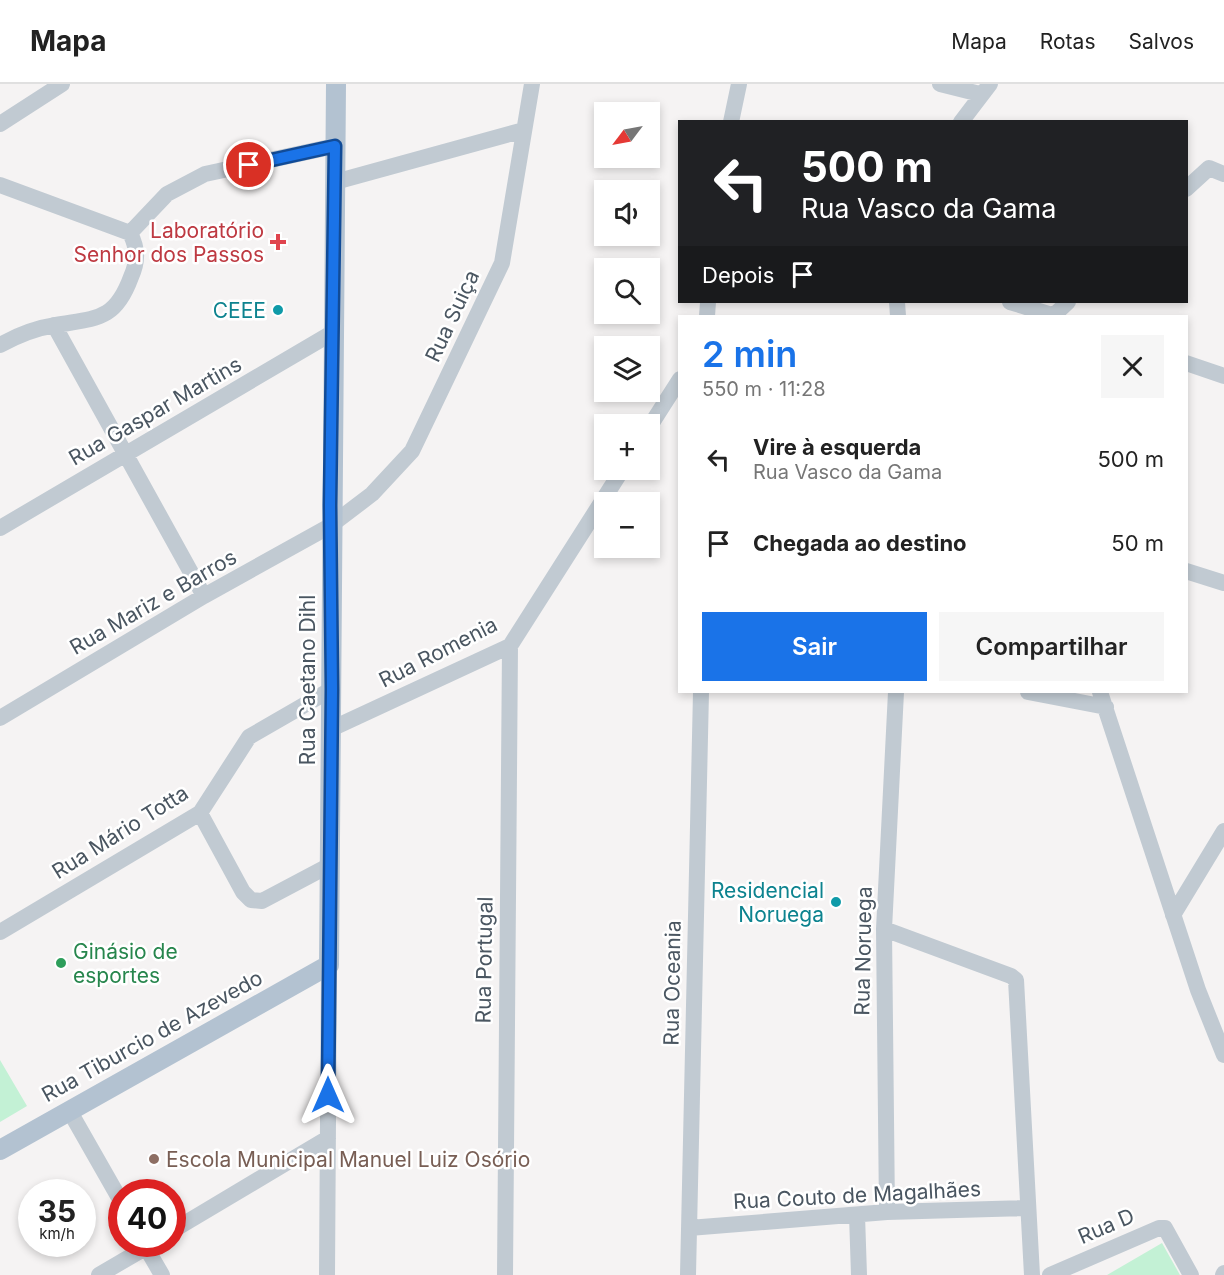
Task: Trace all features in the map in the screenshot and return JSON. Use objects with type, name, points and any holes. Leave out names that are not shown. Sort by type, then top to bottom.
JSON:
[{"type":"main road","name":"Rua Caetano Dihl","points":[[328,965],[332,689],[330,526],[336,84]]},
{"type":"main road","name":"Rua Tiburcio de Azevedo","points":[[0,1150],[328,965]]},
{"type":"street","points":[[0,124],[62,84]]},
{"type":"street","name":"Rua Suiça","points":[[330,526],[372,494],[412,452],[502,263],[532,84]]},
{"type":"street","points":[[731,120],[739,84]]},
{"type":"street","points":[[940,84],[985,89],[962,120]]},
{"type":"street","points":[[335,182],[524,130]]},
{"type":"street","points":[[130,233],[167,194],[195,178],[335,146]]},
{"type":"street","points":[[1188,187],[1209,168],[1224,174]]},
{"type":"street","points":[[0,185],[130,233],[137,256],[128,285],[116,306],[94,320],[54,325],[20,334],[0,345]]},
{"type":"street","points":[[1013,303],[1051,315]]},
{"type":"street","points":[[1055,315],[1067,303]]},
{"type":"street","points":[[54,325],[204,596]]},
{"type":"street","name":"Rua Gaspar Martins","points":[[0,528],[332,333]]},
{"type":"street","points":[[1188,364],[1224,376]]},
{"type":"street","points":[[658,414],[678,384]]},
{"type":"street","name":"Rua Romenia","points":[[331,729],[510,646],[616,480]]},
{"type":"street","name":"Rua Mariz e Barros","points":[[0,718],[204,596],[330,526]]},
{"type":"street","points":[[1188,572],[1224,583]]},
{"type":"street","name":"Rua Portugal","points":[[505,1275],[510,646]]},
{"type":"street","name":"Rua Mário Totta","points":[[0,932],[200,813],[249,737],[332,689]]},
{"type":"street","name":"Rua Oceania","points":[[688,1275],[701,693]]},
{"type":"street","name":"Rua Noruega","points":[[886,1212],[884,929],[896,693]]},
{"type":"street","points":[[1039,693],[1103,699],[1198,990],[1224,1055]]},
{"type":"street","points":[[200,813],[243,892],[251,900],[262,901],[330,865]]},
{"type":"street","points":[[1173,915],[1224,831]]},
{"type":"street","points":[[884,929],[1014,978],[1032,1275]]},
{"type":"street","name":"Rua Caetano Dihl","points":[[327,1275],[328,965]]},
{"type":"street","points":[[69,1110],[108,1179]]},
{"type":"street","points":[[186,1223],[328,1138]]},
{"type":"street","name":"Rua Couto de Magalhães","points":[[689,1228],[886,1212],[1027,1208]]},
{"type":"street","points":[[857,1215],[860,1275]]},
{"type":"street","name":"Rua D","points":[[1050,1275],[1159,1228],[1165,1228],[1191,1275]]},
{"type":"street","points":[[99,1275],[128,1257]]},
{"type":"street","points":[[153,1257],[162,1275]]},
{"type":"green space","points":[[0,1060],[27,1106],[0,1122]]},
{"type":"green space","points":[[1162,1243],[1180,1275],[1107,1275]]},
{"type":"place","name":"Laboratório Senhor dos Passos","points":[[278,242]]},
{"type":"place","name":"CEEE","points":[[278,310]]},
{"type":"place","name":"Residencial Noruega","points":[[836,902]]},
{"type":"place","name":"Ginásio de esportes","points":[[61,963]]},
{"type":"place","name":"Escola Municipal Manuel Luiz Osório","points":[[154,1159]]},
{"type":"route","points":[[249,165],[335,146],[330,505],[332,689],[328,1095]]}]
